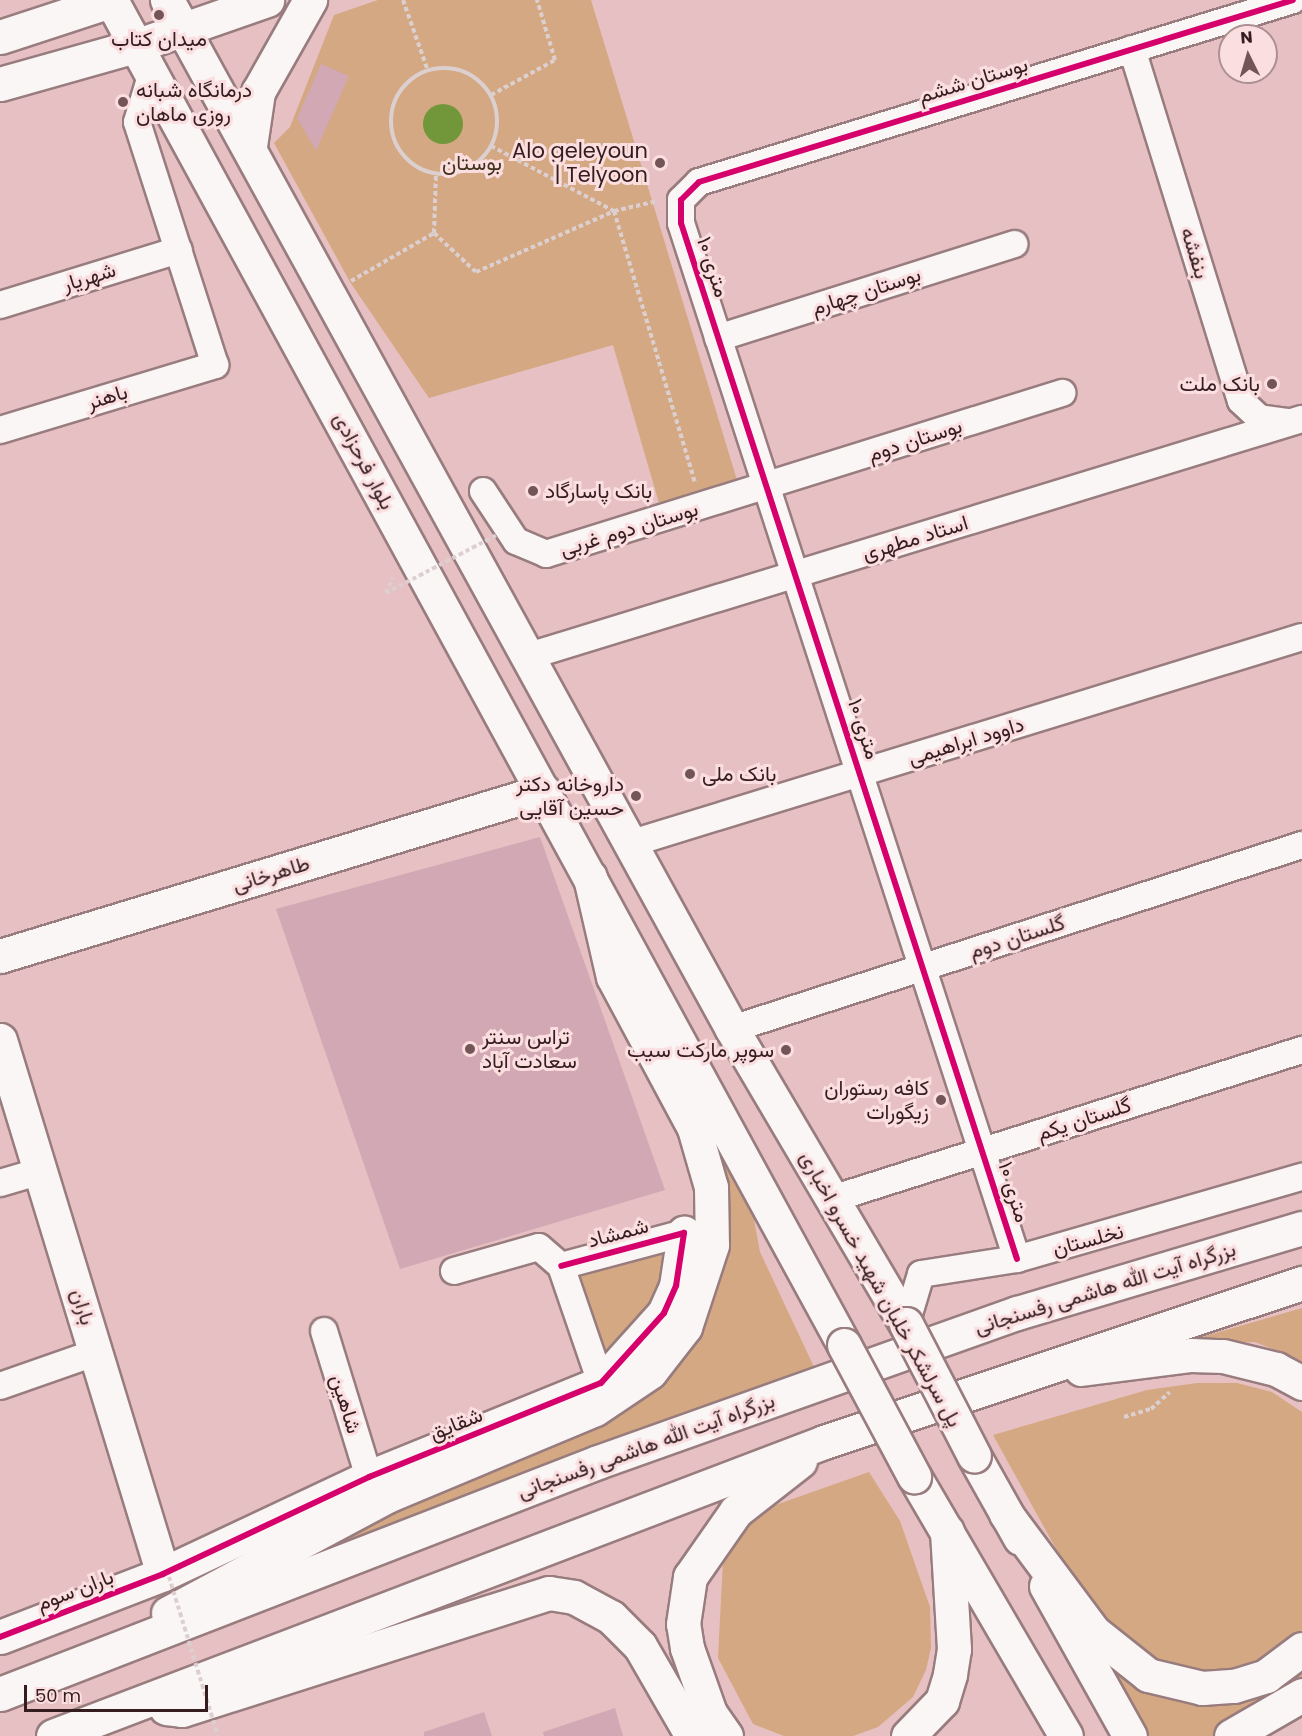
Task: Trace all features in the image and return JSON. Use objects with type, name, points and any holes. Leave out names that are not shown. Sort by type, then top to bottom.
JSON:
[{"type":"main road","points":[[0,37],[112,0]]},
{"type":"main road","name":"بلوار فرحزادی","points":[[112,0],[150,76],[286,319],[590,877]]},
{"type":"main road","points":[[167,0],[250,146],[341,289],[529,656],[629,844]]},
{"type":"main road","points":[[0,84],[135,46],[267,0]]},
{"type":"main road","points":[[250,146],[258,92],[310,0]]},
{"type":"main road","points":[[286,319],[301,295],[341,289]]},
{"type":"main road","name":"طاهرخانی","points":[[0,957],[543,790]]},
{"type":"main road","name":"پل سرلشکر خلبان شهید خسرو اخباری","points":[[629,844],[732,1029],[906,1324],[974,1456],[1130,1736]]},
{"type":"main road","points":[[590,877],[914,1476],[1066,1736]]},
{"type":"main road","points":[[104,1654],[196,1595],[387,1496],[595,1409],[650,1372],[685,1327],[712,1245],[711,1187],[694,1128],[613,977],[590,877]]},
{"type":"main road","name":"باران","points":[[0,1040],[166,1576]]},
{"type":"main road","name":"بزرگراه آیت الله هاشمی رفسنجانی","points":[[0,1694],[598,1462],[1017,1313],[1302,1228]]},
{"type":"main road","name":"شقایق","points":[[166,1576],[369,1477],[601,1383],[664,1313],[676,1286],[684,1233]]},
{"type":"main road","points":[[53,1736],[824,1442],[1302,1283]]},
{"type":"main road","points":[[1011,1378],[1191,1354],[1249,1360],[1302,1383]]},
{"type":"main road","points":[[726,1736],[703,1697],[687,1648],[683,1624],[690,1577],[736,1511],[824,1442]]},
{"type":"main road","points":[[1006,1514],[1094,1632],[1148,1675],[1202,1688],[1234,1686],[1266,1676],[1302,1650]]},
{"type":"main road","points":[[908,1736],[942,1701],[950,1674],[954,1649],[947,1532]]},
{"type":"main road","name":"باران سوم","points":[[0,1637],[166,1576]]},
{"type":"main road","points":[[138,1704],[182,1710],[549,1593],[574,1597],[611,1617],[639,1646],[692,1736]]},
{"type":"main road","points":[[1231,1736],[1302,1695]]},
{"type":"street","name":"بوستان ششم","points":[[679,210],[686,190],[699,182],[1293,0]]},
{"type":"street","name":"بنفشه","points":[[1132,49],[1241,401],[1259,418],[1297,421]]},
{"type":"street","points":[[150,76],[137,122],[179,250]]},
{"type":"street","name":"۱۰ متری","points":[[679,210],[718,338],[984,1151],[1017,1259]]},
{"type":"street","name":"بوستان چهارم","points":[[718,338],[1014,244]]},
{"type":"street","name":"شهریار","points":[[0,305],[179,250]]},
{"type":"street","name":"باهنر","points":[[0,429],[215,365],[179,250]]},
{"type":"street","name":"بوستان دوم","points":[[767,487],[1062,393]]},
{"type":"street","name":"استاد مطهری","points":[[529,656],[1297,421]]},
{"type":"street","name":"بوستان دوم غربی","points":[[483,491],[516,542],[546,554],[767,487]]},
{"type":"street","name":"داوود ابراهیمی","points":[[629,844],[1302,637]]},
{"type":"street","name":"گلستان دوم","points":[[732,1029],[1302,846]]},
{"type":"street","name":"گلستان یکم","points":[[832,1199],[1302,1050]]},
{"type":"street","points":[[0,1183],[41,1171]]},
{"type":"street","name":"نخلستان","points":[[906,1324],[921,1274],[1017,1259],[1302,1178]]},
{"type":"street","name":"شمشاد","points":[[561,1266],[684,1233]]},
{"type":"street","points":[[454,1271],[539,1247],[561,1266],[601,1383]]},
{"type":"street","name":"شاهین","points":[[324,1331],[369,1477]]},
{"type":"street","points":[[0,1386],[97,1352]]},
{"type":"path","points":[[403,0],[428,70]]},
{"type":"path","points":[[491,94],[555,60],[537,0]]},
{"type":"path","points":[[428,70],[464,72],[491,94],[497,121],[491,147],[468,169],[436,174],[405,158],[391,126],[400,92],[428,70]]},
{"type":"path","points":[[491,147],[614,212],[702,507]]},
{"type":"path","points":[[436,174],[434,232],[476,272],[614,212],[654,200],[679,210]]},
{"type":"path","points":[[341,289],[434,232]]},
{"type":"path","points":[[386,593],[497,535]]},
{"type":"path","points":[[1124,1417],[1151,1409],[1170,1392]]},
{"type":"path","points":[[166,1576],[218,1736]]},
{"type":"green space","name":"بوستان","points":[[378,0],[591,0],[737,480],[659,503],[613,345],[429,398],[350,282],[274,143],[290,127],[334,15]]},
{"type":"green space","points":[[659,1042],[752,1209],[760,1252],[815,1369],[200,1601],[484,1462],[718,1255]]},
{"type":"green space","points":[[659,1246],[671,1272],[661,1297],[604,1356],[580,1288],[582,1269]]},
{"type":"green space","points":[[1302,1308],[1302,1361],[1255,1342],[1174,1345]]},
{"type":"green space","points":[[1197,1383],[1237,1383],[1272,1392],[1302,1412],[1302,1635],[1263,1665],[1220,1677],[1147,1664],[1091,1612],[993,1435],[1147,1390]]},
{"type":"green space","points":[[869,1472],[900,1521],[930,1607],[931,1648],[926,1670],[913,1697],[878,1727],[853,1736],[784,1736],[753,1724],[718,1658],[723,1560],[753,1513]]},
{"type":"green space","points":[[1107,1665],[1152,1693],[1302,1667],[1302,1682],[1219,1736],[1146,1736]]},
{"type":"shaded area","points":[[443,104],[451,105],[457,110],[462,116],[462,132],[457,138],[451,143],[443,144],[435,143],[429,138],[424,132],[423,124],[424,116],[429,110],[435,105]]},
{"type":"building","points":[[321,64],[349,76],[316,151],[297,118]]},
{"type":"building","name":"تراس سنتر سعادت آباد","points":[[540,837],[665,1190],[400,1269],[276,909]]},
{"type":"building","points":[[615,1708],[623,1736],[544,1736],[543,1732]]},
{"type":"building","points":[[484,1712],[492,1736],[424,1736],[424,1732]]},
{"type":"cycle path","points":[[1017,1259],[681,223],[681,200],[699,182],[1293,0]]},
{"type":"cycle path","points":[[0,1637],[163,1574],[369,1477],[601,1383],[664,1313],[676,1286],[684,1233],[561,1266]]},
{"type":"place","name":"میدان کتاب","points":[[159,15]]},
{"type":"place","name":"درمانگاه شبانه روزی ماهان","points":[[123,102]]},
{"type":"place","name":"Alo geleyoun | Telyoon","points":[[660,163]]},
{"type":"place","name":"بانک ملت","points":[[1272,384]]},
{"type":"place","name":"بانک پاسارگاد","points":[[533,491]]},
{"type":"place","name":"بانک ملی","points":[[690,774]]},
{"type":"place","name":"داروخانه دکتر حسین آقایی","points":[[636,796]]},
{"type":"place","name":"تراس سنتر سعادت آباد","points":[[470,1049]]},
{"type":"place","name":"سوپر مارکت سیب","points":[[786,1050]]},
{"type":"place","name":"کافه رستوران زیگورات","points":[[941,1100]]}]
